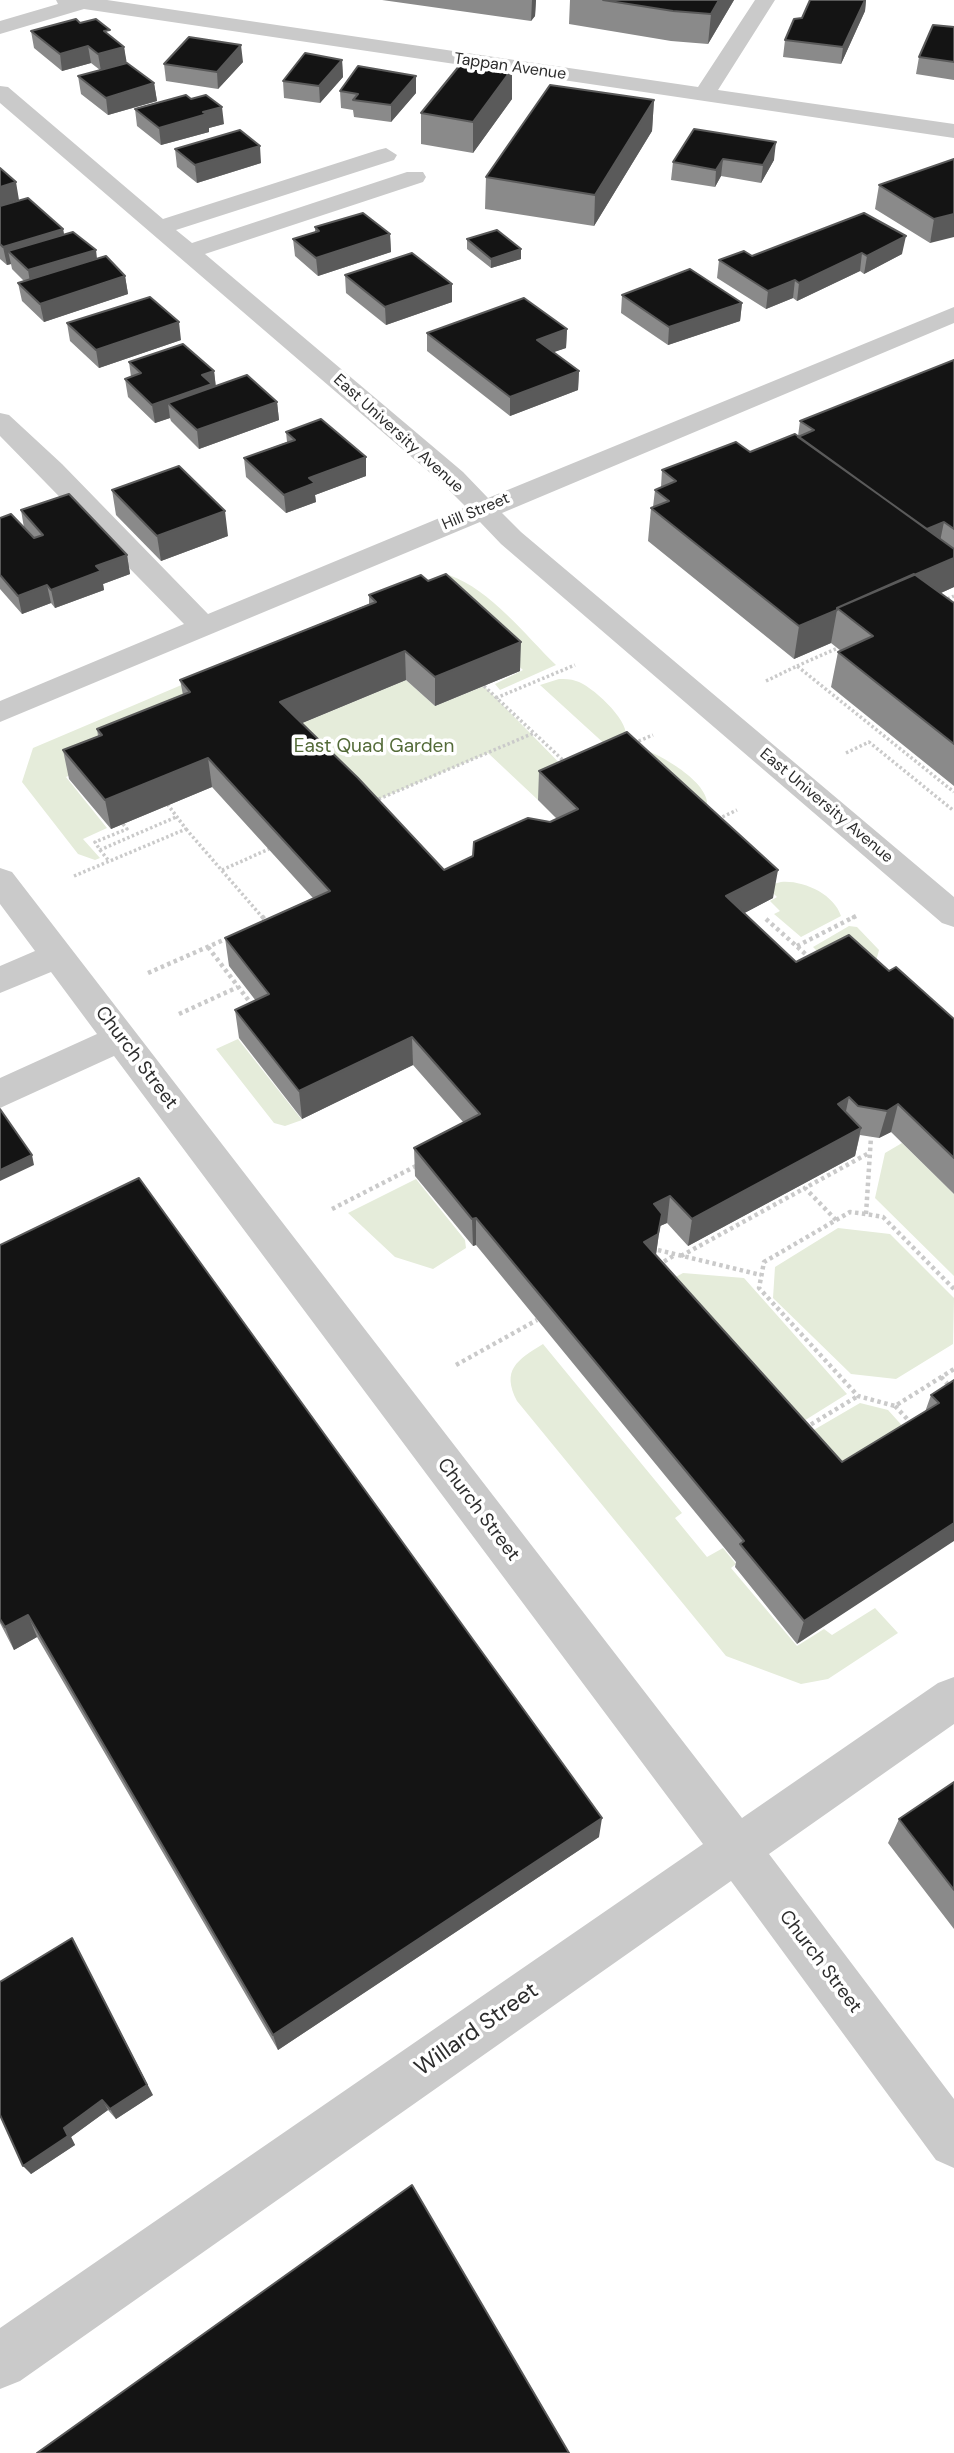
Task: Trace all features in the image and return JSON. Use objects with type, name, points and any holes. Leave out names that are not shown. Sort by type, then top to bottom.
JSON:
[{"type":"street","points":[[704,95],[765,0]]},
{"type":"street","points":[[0,28],[80,1]]},
{"type":"street","name":"Tappan Avenue","points":[[80,1],[954,131]]},
{"type":"street","name":"East University Avenue","points":[[0,92],[453,478],[480,510],[954,915]]},
{"type":"street","points":[[159,228],[386,155]]},
{"type":"street","points":[[188,252],[415,177]]},
{"type":"street","name":"Hill Street","points":[[0,712],[954,314]]},
{"type":"street","points":[[0,421],[52,470],[203,627]]},
{"type":"street","name":"Church Street","points":[[0,880],[736,1849],[954,2142]]},
{"type":"street","points":[[0,980],[57,955]]},
{"type":"street","points":[[0,1094],[120,1038]]},
{"type":"street","name":"Willard Street","points":[[0,2361],[954,1698]]},
{"type":"path","points":[[934,605],[954,596]]},
{"type":"path","points":[[766,681],[838,648]]},
{"type":"path","points":[[496,698],[575,665]]},
{"type":"path","points":[[797,666],[954,792]]},
{"type":"path","points":[[484,686],[572,769]]},
{"type":"path","points":[[373,802],[534,733]]},
{"type":"path","points":[[631,744],[653,734]]},
{"type":"path","points":[[846,753],[869,742],[954,811]]},
{"type":"path","points":[[168,805],[275,931]]},
{"type":"path","points":[[710,824],[737,810]]},
{"type":"path","points":[[100,850],[176,817]]},
{"type":"path","points":[[109,861],[95,842],[127,829],[123,824]]},
{"type":"path","points":[[74,876],[186,829]]},
{"type":"path","points":[[222,870],[269,849]]},
{"type":"path","points":[[797,947],[856,916]]},
{"type":"path","points":[[766,919],[814,962]]},
{"type":"path","points":[[255,926],[266,921]]},
{"type":"path","points":[[148,973],[231,937]]},
{"type":"path","points":[[208,947],[260,1016]]},
{"type":"path","points":[[180,1014],[238,987]]},
{"type":"path","points":[[866,1214],[871,1137]]},
{"type":"path","points":[[654,1266],[869,1153]]},
{"type":"path","points":[[332,1209],[427,1160]]},
{"type":"path","points":[[805,1188],[836,1220]]},
{"type":"path","points":[[913,1424],[895,1406],[858,1396],[759,1288],[764,1262],[850,1212],[866,1214],[883,1217],[954,1289]]},
{"type":"path","points":[[657,1250],[761,1275]]},
{"type":"path","points":[[456,1365],[537,1320]]},
{"type":"path","points":[[895,1406],[954,1369]]},
{"type":"path","points":[[941,1377],[954,1391]]},
{"type":"path","points":[[802,1430],[858,1396]]},
{"type":"green space","points":[[449,575],[493,602],[556,665],[500,690],[495,684],[523,670],[447,603],[66,777],[107,828],[83,839],[100,858],[95,860],[78,854],[22,782],[33,748],[436,577]]},
{"type":"green space","points":[[559,679],[576,681],[599,696],[615,712],[626,736],[608,747],[540,685]]},
{"type":"green space","name":"East Quad Garden","points":[[406,680],[435,706],[484,686],[578,782],[538,800],[488,753],[360,807],[283,731]]},
{"type":"green space","points":[[643,749],[673,764],[694,781],[707,799],[707,808]]},
{"type":"green space","points":[[781,882],[799,883],[817,890],[832,901],[841,916],[801,937],[774,914],[780,911],[770,901],[777,897],[766,886]]},
{"type":"green space","points":[[849,926],[857,927],[879,950],[876,961],[831,965],[813,947]]},
{"type":"green space","points":[[238,1039],[302,1120],[285,1126],[274,1123],[216,1049]]},
{"type":"green space","points":[[902,1143],[954,1194],[954,1276],[875,1198],[885,1153]]},
{"type":"green space","points":[[416,1179],[465,1240],[466,1248],[433,1269],[395,1257],[348,1213]]},
{"type":"green space","points":[[838,1228],[890,1234],[954,1298],[953,1344],[896,1379],[851,1374],[773,1298],[775,1267]]},
{"type":"green space","points":[[683,1273],[744,1278],[847,1394],[791,1429],[663,1284]]},
{"type":"green space","points":[[543,1344],[682,1513],[675,1518],[707,1557],[723,1548],[736,1564],[731,1568],[797,1646],[824,1629],[832,1635],[875,1608],[898,1633],[828,1679],[801,1684],[726,1656],[517,1401],[511,1381],[514,1367]]},
{"type":"green space","points":[[860,1403],[888,1410],[907,1431],[834,1475],[800,1438]]},
{"type":"building","points":[[603,0],[719,0],[711,14]]},
{"type":"building","points":[[810,0],[865,0],[843,47],[785,40],[794,19],[802,18]]},
{"type":"building","points":[[76,19],[80,23],[96,19],[110,30],[104,31],[124,47],[98,54],[88,46],[60,54],[31,31]]},
{"type":"building","points":[[933,25],[954,27],[954,62],[919,57]]},
{"type":"building","points":[[189,37],[241,45],[217,72],[164,64]]},
{"type":"building","points":[[305,53],[342,60],[319,86],[283,81]]},
{"type":"building","points":[[464,60],[512,69],[473,122],[421,113]]},
{"type":"building","points":[[127,63],[154,83],[106,98],[78,76]]},
{"type":"building","points":[[358,66],[416,76],[391,105],[353,100],[358,94],[340,91]]},
{"type":"building","points":[[550,85],[654,100],[595,195],[486,177]]},
{"type":"building","points":[[186,95],[191,99],[206,95],[222,107],[159,128],[135,109]]},
{"type":"building","points":[[694,129],[776,142],[763,165],[723,159],[716,170],[673,162]]},
{"type":"building","points":[[240,130],[260,146],[195,165],[175,149]]},
{"type":"building","points":[[954,159],[954,214],[934,219],[879,185]]},
{"type":"building","points":[[0,168],[16,182],[0,187]]},
{"type":"building","points":[[28,198],[63,229],[3,247],[0,244],[0,206]]},
{"type":"building","points":[[363,213],[390,234],[316,258],[293,239],[319,231],[315,227]]},
{"type":"building","points":[[864,213],[906,236],[867,256],[862,253],[799,283],[795,280],[768,291],[719,260],[744,251],[752,256]]},
{"type":"building","points":[[497,230],[521,249],[491,259],[467,239]]},
{"type":"building","points":[[73,232],[96,250],[28,270],[8,251]]},
{"type":"building","points":[[412,253],[452,284],[385,307],[345,275]]},
{"type":"building","points":[[106,256],[125,276],[40,304],[18,283]]},
{"type":"building","points":[[690,269],[742,303],[669,327],[622,295]]},
{"type":"building","points":[[150,297],[179,322],[96,350],[67,323]]},
{"type":"building","points":[[524,298],[567,329],[537,340],[579,371],[510,397],[427,333]]},
{"type":"building","points":[[183,344],[214,371],[202,375],[212,384],[152,405],[125,379],[141,373],[129,362]]},
{"type":"building","points":[[954,360],[954,529],[944,522],[927,529],[798,437],[814,430],[800,421]]},
{"type":"building","points":[[247,375],[277,402],[197,430],[168,403]]},
{"type":"building","points":[[321,419],[366,457],[309,478],[315,483],[284,495],[244,458],[295,440],[286,432]]},
{"type":"building","points":[[795,434],[954,549],[954,558],[799,626],[651,508],[669,501],[655,490],[676,481],[662,470],[736,442],[750,452]]},
{"type":"building","points":[[179,466],[225,511],[157,536],[112,490]]},
{"type":"building","points":[[69,494],[127,555],[96,566],[101,571],[51,590],[47,585],[18,596],[0,575],[0,518],[11,514],[34,538],[43,535],[21,510]]},
{"type":"building","points":[[446,574],[521,642],[435,677],[405,651],[280,702],[358,778],[444,870],[473,856],[474,842],[528,818],[550,822],[578,809],[539,771],[627,732],[778,870],[726,896],[796,962],[849,935],[889,971],[896,967],[954,1019],[954,1158],[898,1104],[887,1111],[858,1106],[849,1097],[838,1104],[861,1128],[692,1219],[670,1196],[654,1204],[662,1214],[658,1234],[644,1242],[842,1462],[939,1403],[931,1395],[954,1380],[954,1523],[804,1621],[740,1544],[744,1541],[476,1218],[472,1219],[414,1148],[480,1114],[412,1037],[299,1091],[235,1010],[269,994],[225,938],[330,891],[208,758],[105,800],[63,750],[102,735],[97,729],[190,692],[180,680],[376,602],[369,595],[421,575],[428,581]]},
{"type":"building","points":[[914,574],[954,603],[954,744],[838,652],[873,636],[837,608]]},
{"type":"building","points":[[0,1109],[32,1155],[0,1170]]},
{"type":"building","points":[[139,1178],[602,1818],[273,2035],[28,1615],[5,1627],[0,1619],[0,1245]]},
{"type":"building","points":[[954,1782],[954,1890],[899,1819]]},
{"type":"building","points":[[72,1938],[147,2085],[110,2109],[102,2100],[64,2128],[68,2136],[23,2166],[0,2115],[0,1982]]},
{"type":"building","points":[[412,2185],[569,2453],[37,2453]]}]
